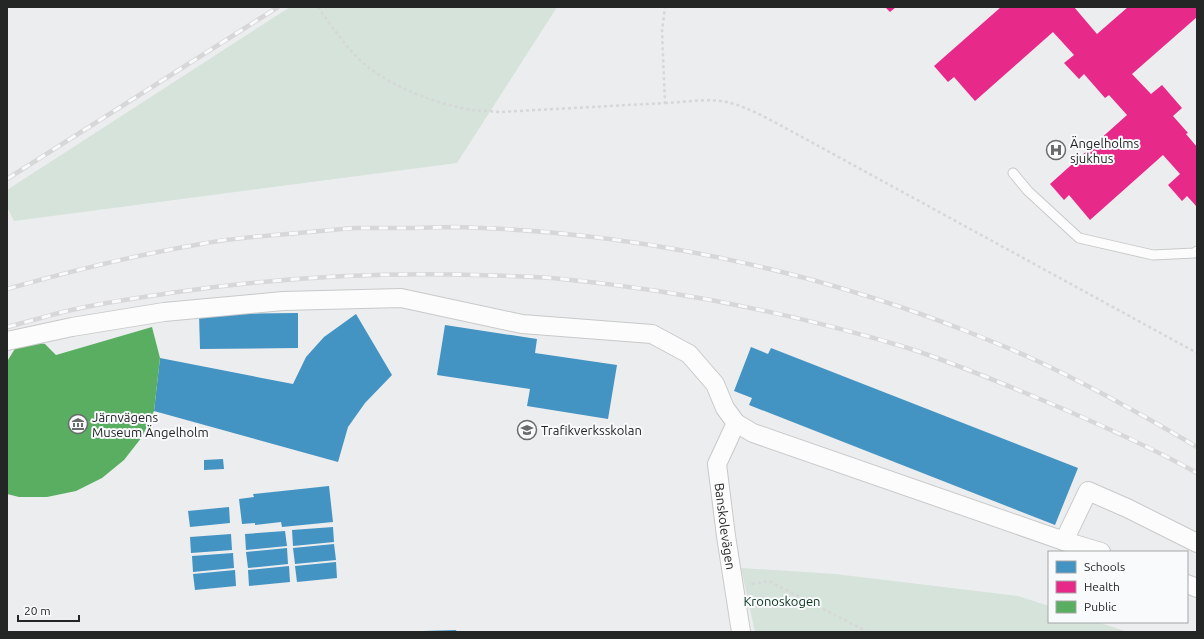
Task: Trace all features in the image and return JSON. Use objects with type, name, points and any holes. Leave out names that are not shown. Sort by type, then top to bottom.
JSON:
[{"type":"street","points":[[7,341],[72,327],[164,312],[282,301],[401,298],[522,324],[652,334],[689,354],[715,384],[725,408],[736,423],[753,433],[1064,541],[1098,551]]},
{"type":"street","name":"Banskolevägen","points":[[736,423],[717,464],[741,632]]},
{"type":"street","points":[[1064,541],[1088,491],[1127,508],[1197,543]]},
{"type":"lane","points":[[1013,173],[1028,191],[1079,238],[1153,255],[1194,253],[1197,251]]},
{"type":"path","points":[[318,7],[354,53],[376,73],[417,94],[449,105],[473,110],[500,112],[715,100],[738,105],[809,141],[1197,353]]},
{"type":"path","points":[[665,7],[662,32],[665,103]]},
{"type":"path","points":[[734,587],[769,581],[868,632]]},
{"type":"green space","points":[[290,7],[557,7],[457,163],[14,221],[7,207],[7,190]]},
{"type":"green space","name":"Kronoskogen","points":[[741,568],[835,574],[1018,596],[1048,606],[1048,623],[1100,623],[1128,632],[755,632]]},
{"type":"building: Schools","points":[[298,313],[298,348],[200,349],[199,314]]},
{"type":"building: Schools","points":[[356,314],[392,375],[365,403],[348,427],[338,462],[154,411],[160,358],[293,384],[306,357],[324,337]]},
{"type":"building: Schools","points":[[445,325],[537,339],[535,353],[617,365],[608,419],[527,406],[530,389],[437,375]]},
{"type":"building: Schools","points":[[751,347],[768,354],[771,348],[1078,468],[1055,525],[749,405],[752,398],[734,391]]},
{"type":"building: Schools","points":[[223,459],[224,469],[204,470],[204,460]]},
{"type":"building: Schools","points":[[329,486],[333,522],[282,527],[281,522],[255,525],[255,523],[242,524],[239,499],[254,497],[253,494]]},
{"type":"building: Schools","points":[[229,507],[230,523],[190,527],[188,511]]},
{"type":"building: Schools","points":[[333,527],[334,542],[293,546],[292,530]]},
{"type":"building: Schools","points":[[285,531],[287,546],[246,550],[245,534]]},
{"type":"building: Schools","points":[[231,534],[232,550],[191,553],[190,537]]},
{"type":"building: Schools","points":[[334,544],[336,560],[295,564],[293,548]]},
{"type":"building: Schools","points":[[287,548],[288,564],[248,568],[246,552]]},
{"type":"building: Schools","points":[[233,553],[234,568],[193,572],[192,556]]},
{"type":"building: Schools","points":[[336,562],[337,578],[297,582],[295,566]]},
{"type":"building: Schools","points":[[289,566],[290,582],[249,586],[248,570]]},
{"type":"building: Schools","points":[[235,570],[236,586],[195,590],[193,574]]},
{"type":"building: Schools","points":[[456,630],[457,632],[423,632],[423,631]]},
{"type":"building: Health","points":[[885,7],[896,7],[890,12]]},
{"type":"building: Health","points":[[1001,7],[1074,7],[1097,34],[1128,7],[1197,7],[1197,17],[1132,74],[1151,94],[1162,85],[1182,108],[1173,116],[1188,133],[1186,134],[1197,147],[1197,207],[1187,196],[1182,201],[1168,185],[1180,174],[1163,155],[1090,220],[1069,195],[1064,200],[1050,184],[1127,115],[1109,95],[1105,98],[1084,74],[1079,79],[1064,63],[1074,55],[1053,32],[975,101],[954,77],[948,82],[934,66]]},
{"type":"building: Public","name":"Järnvägens Museum Ängelholm","points":[[152,327],[160,358],[154,411],[142,437],[124,460],[102,478],[76,491],[47,497],[19,497],[7,494],[8,360],[16,347],[30,341],[45,344],[56,355]]},
{"type":"railway","points":[[7,179],[278,7]]},
{"type":"railway","points":[[7,289],[128,258],[219,241],[256,237],[355,228],[455,227],[522,230],[589,236],[723,258],[854,292],[918,313],[1027,356],[1075,379],[1197,447]]},
{"type":"railway","points":[[7,327],[67,311],[118,301],[247,283],[323,277],[439,274],[552,278],[597,283],[687,296],[776,313],[864,335],[908,348],[972,371],[1076,414],[1137,442],[1197,473]]},
{"type":"place","name":"Ängelholms sjukhus","points":[[1056,150]]},
{"type":"place","name":"Järnvägens Museum Ängelholm","points":[[78,424]]},
{"type":"place","name":"Trafikverksskolan","points":[[527,430]]}]
